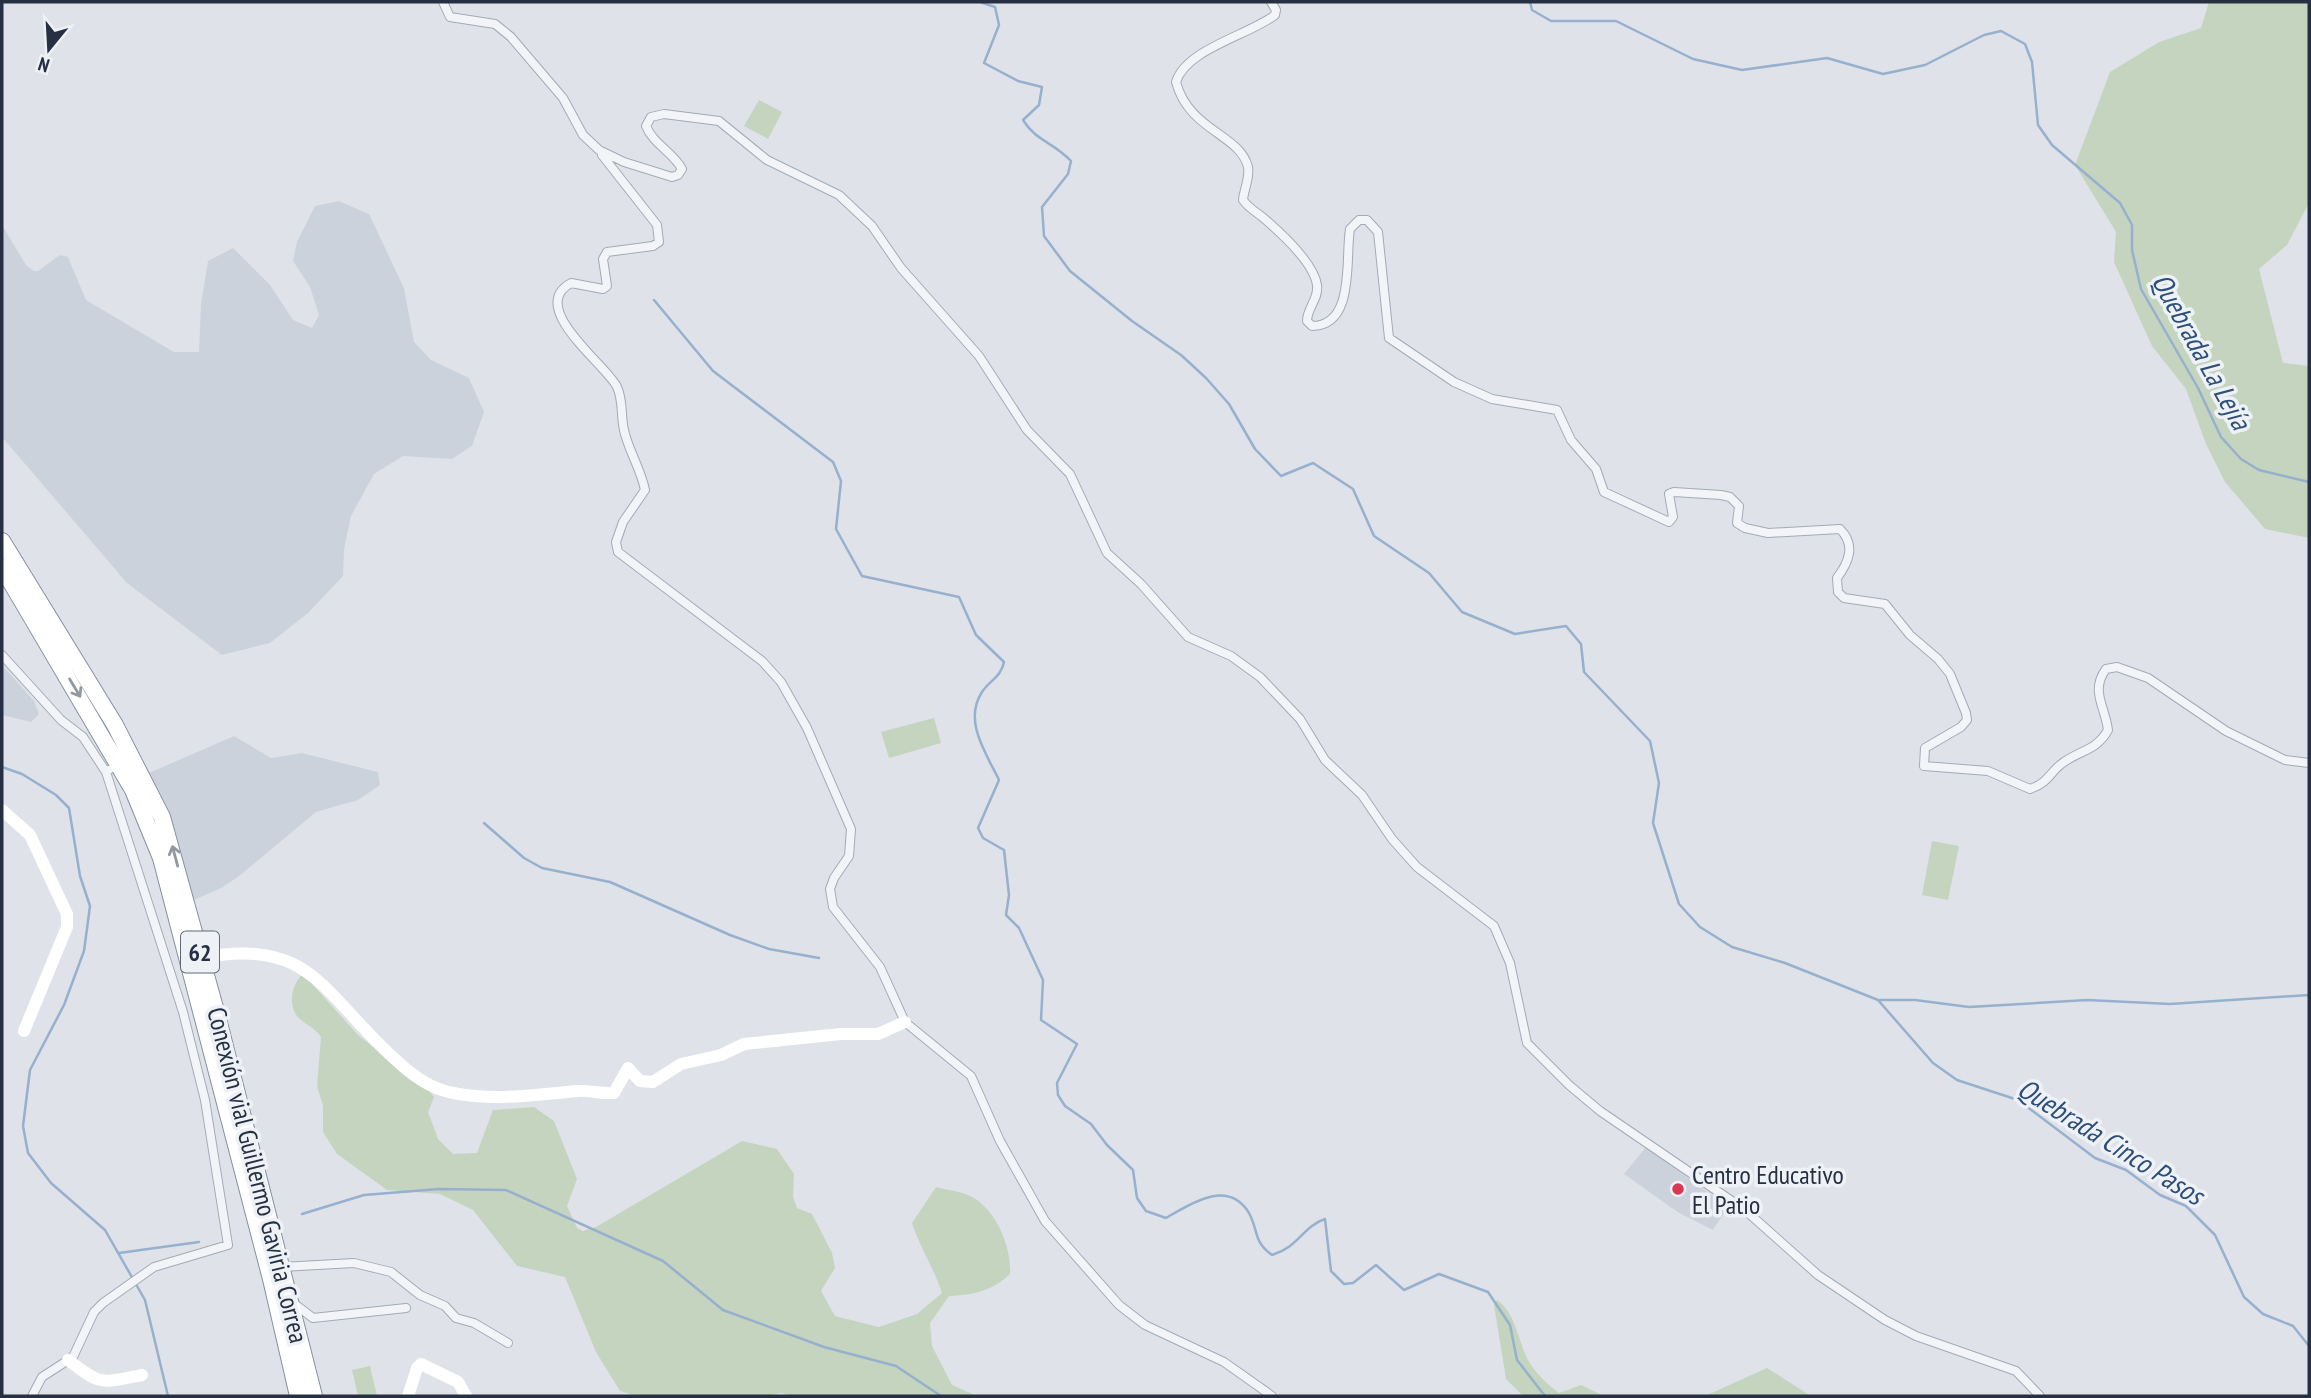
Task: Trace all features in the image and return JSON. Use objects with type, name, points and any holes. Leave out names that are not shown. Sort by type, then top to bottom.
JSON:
[{"type":"highway","name":"Conexión vial Guillermo Gaviria Correa","points":[[2,541],[153,794],[171,842],[314,1396]]},
{"type":"highway","name":"Conexión vial Guillermo Gaviria Correa","points":[[2,567],[112,767],[149,825],[173,897],[298,1396]]},
{"type":"street","points":[[443,2],[450,17],[495,24],[511,37],[563,97],[583,135],[657,225],[660,236],[653,246],[607,253],[603,259],[607,286],[603,289],[571,283],[567,285],[559,302],[561,316],[572,334],[588,355],[613,378],[619,389],[625,434],[643,480],[645,490],[619,532],[618,552],[762,661],[781,682],[807,728],[851,829],[849,856],[830,889],[833,907],[880,967],[905,1023],[971,1076],[996,1133],[1045,1220],[1119,1305],[1145,1325],[1224,1362],[1272,1396]]},
{"type":"street","points":[[1271,2],[1276,10],[1275,15],[1238,33],[1185,65],[1176,82],[1184,104],[1194,118],[1226,139],[1244,159],[1248,169],[1243,200],[1247,206],[1267,220],[1315,278],[1317,295],[1307,314],[1307,321],[1312,326],[1324,323],[1338,310],[1348,283],[1350,229],[1359,220],[1367,220],[1378,233],[1389,338],[1454,382],[1492,400],[1557,410],[1571,440],[1597,469],[1604,492],[1646,509],[1662,521],[1670,522],[1673,517],[1668,498],[1669,494],[1674,492],[1730,497],[1739,506],[1738,523],[1769,533],[1840,529],[1845,534],[1849,562],[1836,578],[1838,592],[1844,598],[1885,604],[1910,635],[1950,674],[1966,713],[1967,720],[1961,727],[1925,748],[1924,766],[1988,771],[2031,789],[2045,784],[2065,761],[2094,748],[2108,730],[2097,696],[2098,680],[2106,669],[2117,667],[2148,678],[2226,732],[2284,760],[2309,763]]},
{"type":"street","points":[[598,150],[624,162],[671,177],[678,175],[682,169],[676,157],[649,134],[646,126],[651,117],[664,114],[719,121],[767,160],[839,195],[853,207],[872,226],[904,272],[966,339],[1027,430],[1066,468],[1077,485],[1097,538],[1107,553],[1142,584],[1178,629],[1188,637],[1231,656],[1260,677],[1287,703],[1325,760],[1362,795],[1392,839],[1417,867],[1494,926],[1510,963],[1524,1031],[1534,1052],[1600,1111],[1745,1210],[1818,1275],[1853,1299],[1916,1336],[2016,1371],[2039,1396]]},
{"type":"street","points":[[2,655],[61,720],[83,737],[112,767],[183,1012],[205,1100],[228,1240],[226,1248],[154,1267],[103,1303],[94,1312],[73,1357],[42,1377],[32,1396]]},
{"type":"street","points":[[2,810],[30,835],[67,914],[67,927],[24,1031]]},
{"type":"street","points":[[201,958],[253,953],[298,964],[406,1070],[434,1087],[450,1092],[534,1097],[578,1091],[614,1093],[628,1068],[640,1081],[653,1082],[681,1064],[721,1055],[744,1044],[841,1034],[878,1034],[905,1023]]},
{"type":"street","points":[[281,1267],[354,1263],[391,1272],[420,1295],[445,1306],[456,1318],[474,1323],[508,1343]]},
{"type":"street","points":[[289,1300],[313,1318],[406,1308]]},
{"type":"street","points":[[299,1336],[313,1318]]},
{"type":"street","points":[[68,1360],[95,1381],[106,1382],[142,1375]]},
{"type":"street","points":[[408,1396],[421,1364],[458,1382],[466,1396]]},
{"type":"shaded area","points":[[339,201],[369,214],[404,288],[414,342],[431,360],[469,378],[484,412],[472,446],[452,459],[403,456],[374,474],[351,516],[344,549],[343,576],[308,613],[270,643],[222,655],[127,583],[2,437],[2,225],[26,265],[34,271],[60,255],[68,257],[86,300],[174,352],[199,352],[201,304],[208,261],[233,248],[270,285],[293,320],[312,328],[319,315],[310,287],[293,261],[297,242],[315,206]]},
{"type":"shaded area","points":[[2,665],[34,701],[39,714],[31,722],[2,715]]},
{"type":"shaded area","points":[[234,736],[271,758],[302,753],[378,772],[380,785],[358,800],[316,812],[238,877],[194,900],[176,836],[149,773]]},
{"type":"shaded area","points":[[1646,1147],[1728,1207],[1713,1230],[1679,1213],[1624,1174]]},
{"type":"green space","points":[[2209,2],[2309,2],[2309,203],[2287,245],[2259,269],[2283,363],[2309,366],[2309,538],[2265,529],[2225,482],[2206,444],[2186,389],[2152,346],[2114,262],[2116,232],[2075,165],[2110,72],[2159,42],[2201,28]]},
{"type":"green space","points":[[759,100],[782,112],[768,139],[744,126]]},
{"type":"green space","points":[[934,718],[941,743],[889,758],[881,732]]},
{"type":"green space","points":[[1932,841],[1959,846],[1948,900],[1922,895]]},
{"type":"green space","points":[[303,974],[359,1036],[428,1089],[434,1097],[428,1112],[438,1139],[453,1154],[477,1153],[493,1110],[534,1107],[554,1121],[577,1179],[567,1206],[577,1228],[583,1231],[596,1227],[742,1141],[777,1149],[794,1174],[793,1197],[797,1208],[812,1214],[832,1253],[835,1268],[821,1291],[835,1316],[879,1327],[917,1314],[942,1293],[912,1223],[936,1187],[978,1200],[1000,1228],[1008,1252],[1010,1274],[982,1291],[949,1296],[930,1323],[932,1346],[952,1385],[977,1396],[792,1396],[781,1393],[766,1396],[637,1396],[620,1391],[596,1352],[565,1277],[517,1266],[473,1210],[440,1194],[387,1190],[337,1154],[323,1132],[323,1106],[317,1086],[321,1037],[300,1019],[293,1009],[293,990]]},
{"type":"green space","points":[[1497,1300],[1513,1320],[1528,1360],[1546,1382],[1559,1393],[1581,1385],[1604,1396],[1523,1396],[1506,1379],[1494,1305]]},
{"type":"green space","points":[[370,1366],[377,1396],[358,1396],[352,1370]]},
{"type":"green space","points":[[1767,1368],[1811,1396],[1705,1396]]},
{"type":"waterway","name":"Quebrada Cinco Pasos","points":[[980,2],[995,7],[999,25],[984,63],[1018,81],[1042,87],[1039,105],[1023,120],[1034,133],[1071,161],[1068,174],[1042,207],[1044,236],[1070,271],[1132,321],[1181,355],[1206,378],[1229,404],[1255,449],[1281,476],[1313,463],[1353,489],[1374,536],[1429,573],[1462,612],[1515,634],[1566,626],[1581,644],[1584,672],[1650,741],[1659,783],[1653,823],[1679,904],[1700,927],[1732,947],[1785,963],[1878,1000],[1933,1063],[1957,1080],[2018,1100],[2095,1158],[2126,1170],[2160,1195],[2186,1206],[2215,1235],[2244,1297],[2263,1314],[2293,1326],[2309,1346]]},
{"type":"waterway","name":"Quebrada La Lejía","points":[[1530,2],[1532,10],[1551,21],[1616,21],[1693,59],[1742,70],[1827,58],[1883,74],[1925,65],[1984,35],[2001,31],[2025,44],[2032,62],[2038,125],[2052,145],[2120,203],[2132,225],[2132,250],[2141,289],[2198,388],[2221,437],[2241,459],[2259,470],[2309,482]]},
{"type":"waterway","points":[[654,300],[713,371],[833,462],[841,481],[836,529],[862,576],[959,597],[976,635],[1004,662],[998,675],[982,692],[975,714],[978,737],[999,780],[978,828],[983,838],[1004,850],[1009,895],[1006,915],[1019,928],[1043,980],[1041,1020],[1077,1044],[1057,1083],[1058,1095],[1065,1106],[1091,1124],[1107,1145],[1133,1170],[1137,1198],[1146,1211],[1166,1218],[1209,1197],[1231,1197],[1249,1213],[1259,1241],[1272,1255],[1289,1247],[1317,1222],[1325,1219],[1331,1271],[1344,1284],[1353,1283],[1376,1265],[1404,1290],[1439,1274],[1488,1292],[1510,1325],[1517,1360],[1545,1396]]},
{"type":"waterway","points":[[2,767],[22,774],[56,795],[69,808],[80,876],[90,906],[84,951],[64,1005],[30,1070],[23,1126],[28,1153],[51,1183],[105,1230],[145,1300],[168,1396]]},
{"type":"waterway","points":[[484,823],[524,858],[542,868],[610,882],[730,935],[769,949],[819,958]]},
{"type":"waterway","points":[[1880,1000],[1915,1000],[1969,1007],[2087,1000],[2170,1004],[2309,995]]},
{"type":"waterway","points":[[302,1214],[364,1195],[439,1189],[506,1190],[663,1261],[723,1310],[824,1347],[896,1366],[941,1396]]},
{"type":"waterway","points":[[119,1253],[199,1242]]},
{"type":"place","name":"Centro Educativo El Patio","points":[[1678,1189]]}]
